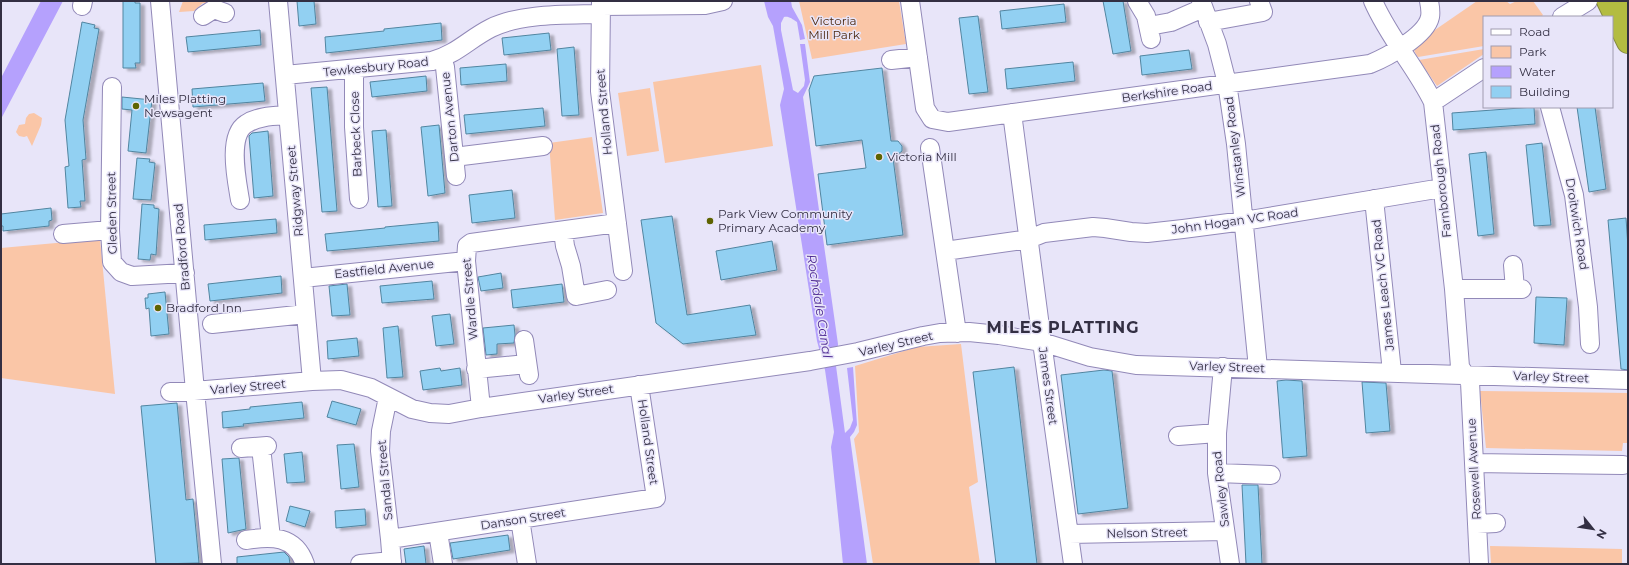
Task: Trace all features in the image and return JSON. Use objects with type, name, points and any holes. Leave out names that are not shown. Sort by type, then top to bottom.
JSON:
[{"type":"highway","points":[[1608,1],[1628,42]]},
{"type":"street","name":"Bradford Road","points":[[160,1],[212,564]]},
{"type":"street","name":"Ridgway Street","points":[[278,1],[312,381]]},
{"type":"street","name":"Tewkesbury Road","points":[[285,75],[420,64],[442,58],[458,51],[490,28],[500,24],[523,19],[548,9],[705,5],[723,1]]},
{"type":"street","points":[[1138,1],[1146,16],[1150,33],[1171,22],[1204,10],[1263,12],[1259,1]]},
{"type":"street","name":"Farnborough Road","points":[[1373,1],[1385,26],[1426,88],[1433,102],[1454,289],[1460,367],[1466,374]]},
{"type":"street","name":"Berkshire Road","points":[[918,57],[925,108],[932,119],[948,122],[1370,64],[1399,48],[1419,34],[1428,22],[1430,16],[1429,1]]},
{"type":"street","points":[[1564,16],[1588,1]]},
{"type":"street","points":[[891,60],[918,57],[916,3]]},
{"type":"street","name":"Holland Street","points":[[601,7],[601,97],[623,271]]},
{"type":"street","name":"Winstanley Road","points":[[1204,10],[1219,51],[1227,84],[1244,221],[1258,368]]},
{"type":"street","name":"Darton Avenue","points":[[442,58],[456,176]]},
{"type":"street","name":"Barbeck Close","points":[[354,69],[354,127],[359,199]]},
{"type":"street","points":[[1433,102],[1483,69]]},
{"type":"street","name":"Gleden Street","points":[[112,87],[110,230],[112,262],[121,272],[132,276],[185,272]]},
{"type":"street","name":"Droitwich Road","points":[[1550,108],[1574,195],[1587,294],[1590,344]]},
{"type":"street","name":"James Street","points":[[1012,113],[1073,564]]},
{"type":"street","points":[[240,203],[235,156],[235,142],[239,132],[245,124],[256,119],[288,115]]},
{"type":"street","points":[[454,157],[543,146]]},
{"type":"street","points":[[930,148],[957,333]]},
{"type":"street","name":"John Hogan VC Road","points":[[945,251],[1029,239],[1044,233],[1093,227],[1146,233],[1244,221],[1442,188]]},
{"type":"street","name":"James Leach VC Road","points":[[1374,199],[1392,372]]},
{"type":"street","name":"Wardle Street","points":[[481,408],[466,261],[467,246],[470,243],[563,231],[617,222]]},
{"type":"street","points":[[62,234],[110,230]]},
{"type":"street","points":[[563,231],[564,246],[571,266],[576,296],[608,290]]},
{"type":"street","name":"Eastfield Avenue","points":[[302,278],[466,261]]},
{"type":"street","points":[[1454,289],[1519,289],[1513,264]]},
{"type":"street","points":[[211,325],[306,314]]},
{"type":"street","name":"Varley Street","points":[[170,392],[340,380],[371,388],[412,408],[430,413],[449,414],[481,408],[810,361],[845,355],[923,336],[957,333],[999,335],[1042,342],[1090,357],[1122,363],[1628,380]]},
{"type":"street","points":[[476,369],[528,370],[524,340]]},
{"type":"street","name":"Sawley Road","points":[[1223,367],[1217,433],[1217,473],[1230,564]]},
{"type":"street","name":"Rosewell Avenue","points":[[1466,374],[1470,382],[1478,564]]},
{"type":"street","name":"Holland Street","points":[[639,385],[656,498]]},
{"type":"street","name":"Sandal Street","points":[[388,397],[381,431],[380,451],[392,562]]},
{"type":"street","points":[[1178,436],[1217,433]]},
{"type":"street","points":[[241,448],[264,446],[271,538]]},
{"type":"street","points":[[1474,463],[1622,466]]},
{"type":"street","points":[[1217,473],[1271,475]]},
{"type":"street","name":"Danson Street","points":[[390,539],[656,498]]},
{"type":"street","points":[[520,519],[527,564]]},
{"type":"street","points":[[1477,524],[1496,523]]},
{"type":"street","name":"Nelson Street","points":[[1069,534],[1225,531]]},
{"type":"street","points":[[438,532],[443,564]]},
{"type":"street","points":[[246,540],[271,538],[284,540],[290,543],[298,551],[305,564]]},
{"type":"street","points":[[360,564],[392,562]]},
{"type":"green space","points":[[183,1],[208,1],[207,4],[203,3],[194,11],[179,12]]},
{"type":"green space","name":"Victoria Mill Park","points":[[799,1],[899,1],[906,44],[812,59]]},
{"type":"green space","points":[[1477,1],[1506,1],[1510,4],[1517,1],[1533,1],[1543,15],[1483,16],[1483,46],[1418,57],[1414,50],[1416,43]]},
{"type":"green space","points":[[1483,49],[1483,55],[1437,86],[1419,60]]},
{"type":"green space","points":[[761,65],[773,146],[665,163],[653,82]]},
{"type":"green space","points":[[650,88],[659,151],[627,156],[618,93]]},
{"type":"green space","points":[[34,113],[42,118],[41,125],[32,146],[27,136],[19,136],[16,132],[19,125],[25,124],[26,118],[29,114]]},
{"type":"green space","points":[[592,137],[603,213],[555,220],[549,143]]},
{"type":"green space","points":[[100,239],[115,394],[1,378],[1,248]]},
{"type":"green space","points":[[961,344],[978,482],[969,487],[980,564],[873,564],[854,439],[859,432],[855,366],[917,347]]},
{"type":"green space","points":[[1480,391],[1628,393],[1628,443],[1623,443],[1622,451],[1486,448]]},
{"type":"green space","points":[[1490,546],[1622,549],[1622,564],[1491,564]]},
{"type":"water","points":[[41,1],[63,1],[1,119],[1,78]]},
{"type":"water","name":"Rochdale Canal","points":[[764,1],[791,1],[792,7],[802,25],[805,39],[800,40],[797,22],[789,17],[784,17],[781,23],[781,30],[793,90],[798,93],[804,86],[805,80],[800,44],[805,44],[810,82],[803,97],[838,344],[836,366],[845,433],[850,428],[853,420],[847,368],[853,367],[857,425],[850,437],[867,564],[843,564],[831,447],[834,432],[825,370],[817,341],[780,105],[784,89],[773,26],[768,17]]},
{"type":"building","points":[[123,1],[135,1],[135,3],[140,3],[140,63],[135,63],[136,68],[123,68]]},
{"type":"building","points":[[297,1],[314,1],[316,24],[299,26]]},
{"type":"building","points":[[1103,1],[1123,1],[1131,51],[1113,54]]},
{"type":"building","points":[[1064,4],[1066,22],[1002,29],[1000,11]]},
{"type":"building","points":[[978,16],[988,92],[969,94],[959,18]]},
{"type":"building","points":[[82,22],[95,25],[94,28],[99,29],[83,120],[86,159],[82,160],[85,201],[80,201],[81,207],[68,208],[65,167],[69,166],[65,120]]},
{"type":"building","points":[[441,23],[442,40],[326,53],[325,37]]},
{"type":"building","points":[[260,30],[261,45],[188,52],[186,37]]},
{"type":"building","points":[[549,33],[551,50],[504,55],[502,38]]},
{"type":"building","points":[[574,47],[579,115],[562,116],[557,49]]},
{"type":"building","points":[[1189,50],[1192,69],[1142,75],[1140,56]]},
{"type":"building","points":[[1073,62],[1075,81],[1007,89],[1005,69]]},
{"type":"building","points":[[506,64],[507,81],[461,85],[460,68]]},
{"type":"building","name":"Victoria Mill","points":[[882,68],[891,141],[898,141],[902,146],[902,151],[893,158],[903,235],[827,245],[818,174],[866,168],[862,140],[816,146],[809,90],[814,76]]},
{"type":"building","points":[[426,76],[427,91],[372,97],[370,82]]},
{"type":"building","points":[[263,83],[265,101],[193,107],[192,89]]},
{"type":"building","points":[[327,87],[337,211],[322,212],[311,88]]},
{"type":"building","points":[[122,97],[152,100],[146,153],[128,151],[132,110],[122,109]]},
{"type":"building","points":[[543,108],[545,126],[466,134],[464,115]]},
{"type":"building","points":[[1534,108],[1535,124],[1453,130],[1452,113]]},
{"type":"building","points":[[1577,108],[1595,108],[1606,189],[1589,192]]},
{"type":"building","points":[[439,125],[445,193],[428,196],[421,127]]},
{"type":"building","points":[[386,130],[392,206],[378,207],[372,131]]},
{"type":"building","points":[[268,131],[273,196],[254,198],[249,136],[252,133]]},
{"type":"building","points":[[1542,143],[1551,225],[1534,226],[1526,145]]},
{"type":"building","points":[[1486,152],[1494,234],[1478,236],[1469,154]]},
{"type":"building","points":[[137,158],[150,159],[149,162],[155,163],[151,200],[133,199]]},
{"type":"building","points":[[512,190],[515,218],[472,223],[469,195]]},
{"type":"building","points":[[142,204],[154,205],[154,208],[159,209],[156,255],[151,254],[150,260],[138,259]]},
{"type":"building","points":[[51,208],[52,220],[49,221],[49,226],[3,231],[3,226],[1,226],[1,214]]},
{"type":"building","points":[[672,216],[687,315],[750,305],[756,335],[683,344],[656,323],[641,220]]},
{"type":"building","points":[[1626,218],[1628,247],[1628,370],[1621,369],[1608,220]]},
{"type":"building","points":[[276,219],[277,233],[205,240],[204,225]]},
{"type":"building","points":[[438,222],[439,241],[327,251],[325,234]]},
{"type":"building","points":[[772,241],[777,270],[721,280],[716,251]]},
{"type":"building","points":[[501,273],[503,288],[481,291],[478,277]]},
{"type":"building","points":[[281,276],[282,293],[210,301],[208,284]]},
{"type":"building","points":[[432,281],[434,299],[382,303],[380,286]]},
{"type":"building","points":[[347,284],[350,315],[332,316],[329,286]]},
{"type":"building","points":[[562,284],[564,302],[513,308],[511,290]]},
{"type":"building","points":[[165,292],[169,334],[151,336],[149,308],[146,309],[145,298],[148,298],[148,294]]},
{"type":"building","points":[[1536,297],[1567,298],[1564,345],[1534,343]]},
{"type":"building","points":[[450,314],[454,344],[436,346],[432,316]]},
{"type":"building","points":[[514,325],[514,343],[497,344],[497,354],[486,355],[483,328]]},
{"type":"building","points":[[398,326],[403,377],[387,378],[383,328]]},
{"type":"building","points":[[357,338],[359,356],[328,359],[327,341]]},
{"type":"building","points":[[1014,367],[1037,564],[996,564],[973,372]]},
{"type":"building","points":[[440,368],[441,371],[460,368],[462,385],[423,390],[420,371]]},
{"type":"building","points":[[1104,370],[1112,371],[1128,508],[1078,514],[1061,375]]},
{"type":"building","points":[[1277,381],[1302,381],[1307,456],[1283,458]]},
{"type":"building","points":[[1362,382],[1386,383],[1390,431],[1366,433]]},
{"type":"building","points":[[332,401],[361,409],[356,425],[327,417]]},
{"type":"building","points":[[302,402],[304,418],[243,424],[244,426],[223,428],[222,412],[250,409],[250,407]]},
{"type":"building","points":[[177,403],[186,500],[193,499],[199,563],[156,564],[141,406]]},
{"type":"building","points":[[354,444],[359,487],[341,489],[337,445]]},
{"type":"building","points":[[302,452],[305,482],[287,483],[284,454]]},
{"type":"building","points":[[239,458],[246,529],[228,533],[222,459]]},
{"type":"building","points":[[1242,485],[1258,485],[1262,564],[1246,564]]},
{"type":"building","points":[[290,506],[310,511],[305,527],[286,521]]},
{"type":"building","points":[[365,509],[366,525],[336,528],[335,511]]},
{"type":"building","points":[[508,535],[510,550],[453,559],[450,543]]},
{"type":"building","points":[[424,546],[426,564],[406,564],[404,549]]},
{"type":"building","points":[[284,552],[289,557],[290,564],[237,564],[237,557]]},
{"type":"place","name":"Miles Platting Newsagent","points":[[136,106]]},
{"type":"place","name":"Victoria Mill","points":[[879,157]]},
{"type":"place","name":"Park View Community Primary Academy","points":[[710,221]]},
{"type":"place","name":"Bradford Inn","points":[[158,308]]},
{"type":"district","name":"MILES PLATTING","points":[[1063,327]]}]
